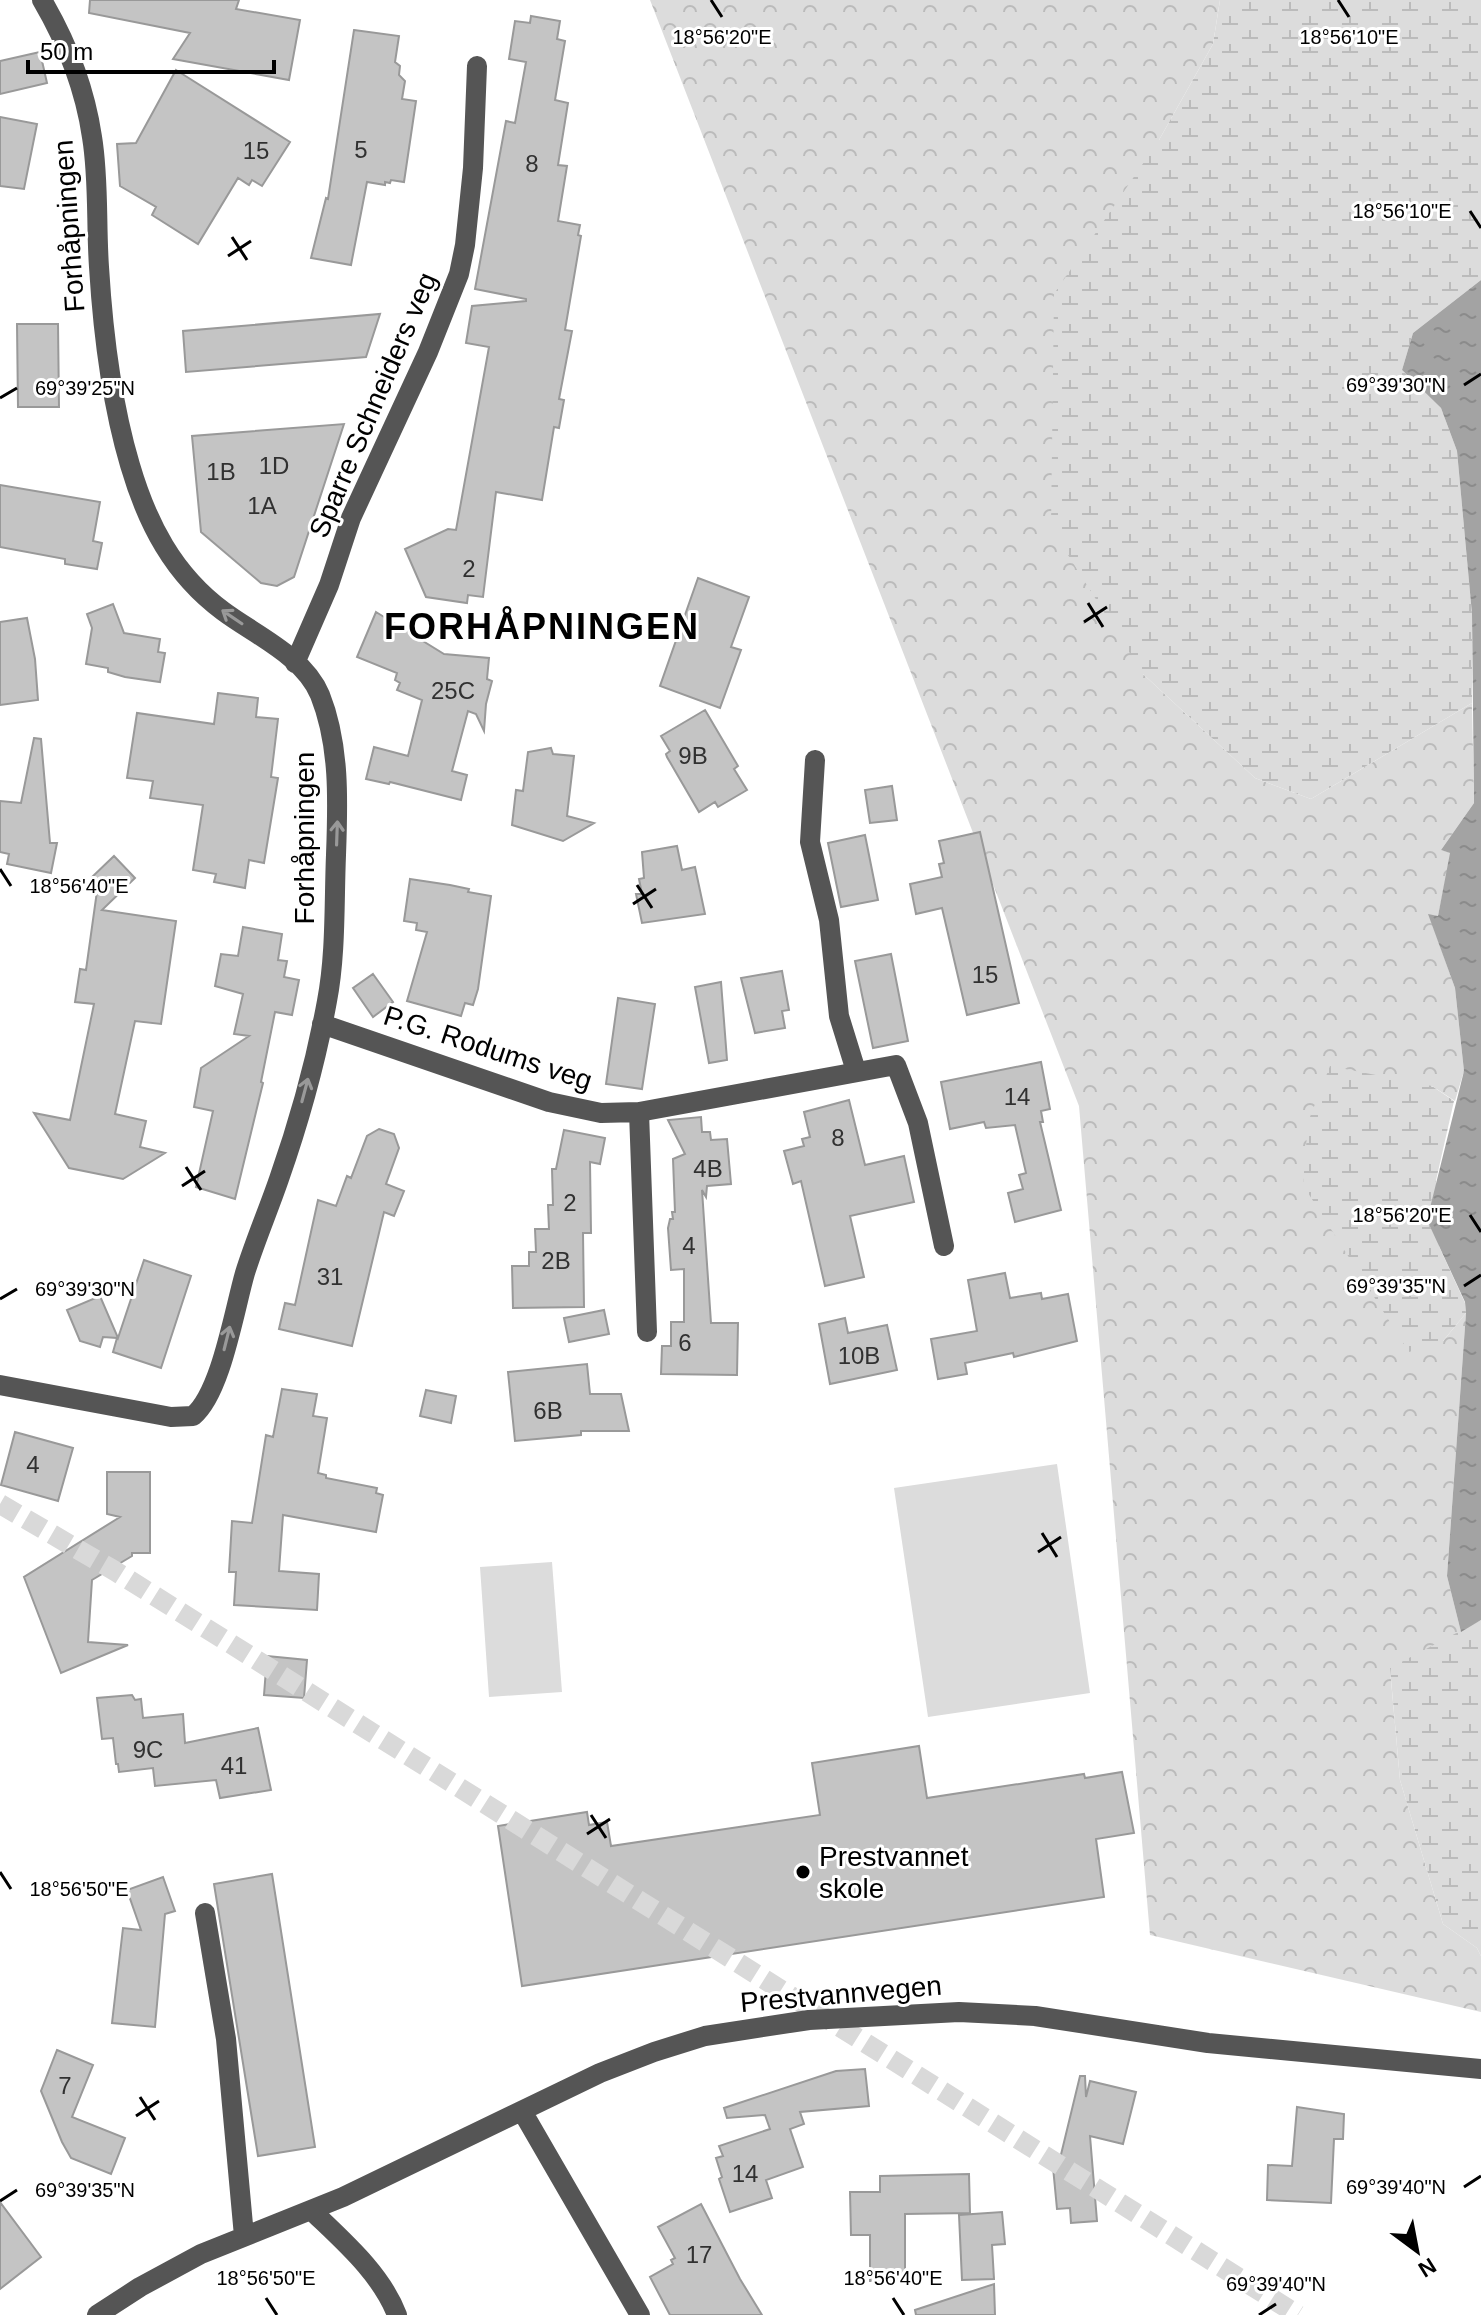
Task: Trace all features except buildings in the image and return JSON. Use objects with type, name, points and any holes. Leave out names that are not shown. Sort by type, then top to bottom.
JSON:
[{"type":"street","name":"Forhåpningen","points":[[0,1385],[171,1417],[193,1416],[199,1410],[217,1377],[253,1248],[300,1110],[328,998],[333,927],[337,780],[332,741],[320,695],[308,674],[223,612],[184,575],[165,549],[143,503],[120,426],[110,367],[99,268],[93,141],[87,110],[69,55],[42,0]]},
{"type":"street","name":"Sparre Schneiders veg","points":[[295,663],[325,596],[351,518],[428,352],[459,274],[470,201],[477,118],[477,66]]},
{"type":"street","points":[[815,760],[810,842],[829,920],[839,1016],[856,1071]]},
{"type":"street","name":"P.G. Rodums veg","points":[[322,1024],[549,1102],[601,1113],[639,1112],[896,1065],[918,1123],[944,1246]]},
{"type":"street","points":[[639,1112],[647,1332]]},
{"type":"street","points":[[205,1913],[226,2039],[244,2236]]},
{"type":"street","name":"Prestvannvegen","points":[[97,2315],[177,2267],[244,2236],[418,2163],[600,2073],[705,2036],[809,2020],[959,2012],[1035,2016],[1208,2043],[1481,2069]]},
{"type":"street","points":[[522,2111],[640,2315]]},
{"type":"street","points":[[311,2210],[364,2263],[392,2301],[397,2315]]},
{"type":"green space","points":[[650,0],[1220,0],[1213,44],[1159,140],[1143,674],[1255,778],[1311,799],[1472,703],[1474,803],[1441,850],[1451,853],[1438,916],[1429,915],[1455,988],[1464,1071],[1455,1101],[1432,1086],[1443,1341],[1466,1313],[1447,1576],[1461,1632],[1390,1669],[1400,1780],[1443,1924],[1477,1948],[1481,1956],[1481,2012],[1150,1935],[1079,1106]]},
{"type":"green space","points":[[1220,0],[1481,0],[1481,280],[1413,333],[1402,370],[1441,408],[1457,451],[1472,614],[1472,703],[1311,799],[1255,778],[1143,674],[1051,528],[1054,294],[1159,140],[1213,44]]},
{"type":"green space","points":[[1330,1066],[1432,1086],[1454,1101],[1427,1220],[1465,1303],[1466,1313],[1443,1341],[1409,1352],[1303,1185],[1308,1122]]},
{"type":"green space","points":[[1057,1464],[1090,1693],[928,1717],[894,1488]]},
{"type":"green space","points":[[552,1562],[562,1692],[489,1697],[480,1567]]},
{"type":"green space","points":[[1481,1620],[1481,1956],[1477,1948],[1443,1924],[1400,1780],[1390,1668]]},
{"type":"water","points":[[1481,280],[1481,1620],[1461,1632],[1447,1576],[1466,1313],[1465,1302],[1427,1220],[1464,1071],[1455,988],[1428,914],[1438,916],[1450,853],[1441,850],[1474,803],[1472,614],[1457,451],[1441,408],[1402,370],[1413,333]]},
{"type":"tunnel","points":[[0,1504],[115,1571],[1298,2315]]},
{"type":"place","name":"Prestvannet skole","points":[[803,1872]]},
{"type":"district","name":"FORHÅPNINGEN","points":[[542,626]]}]
